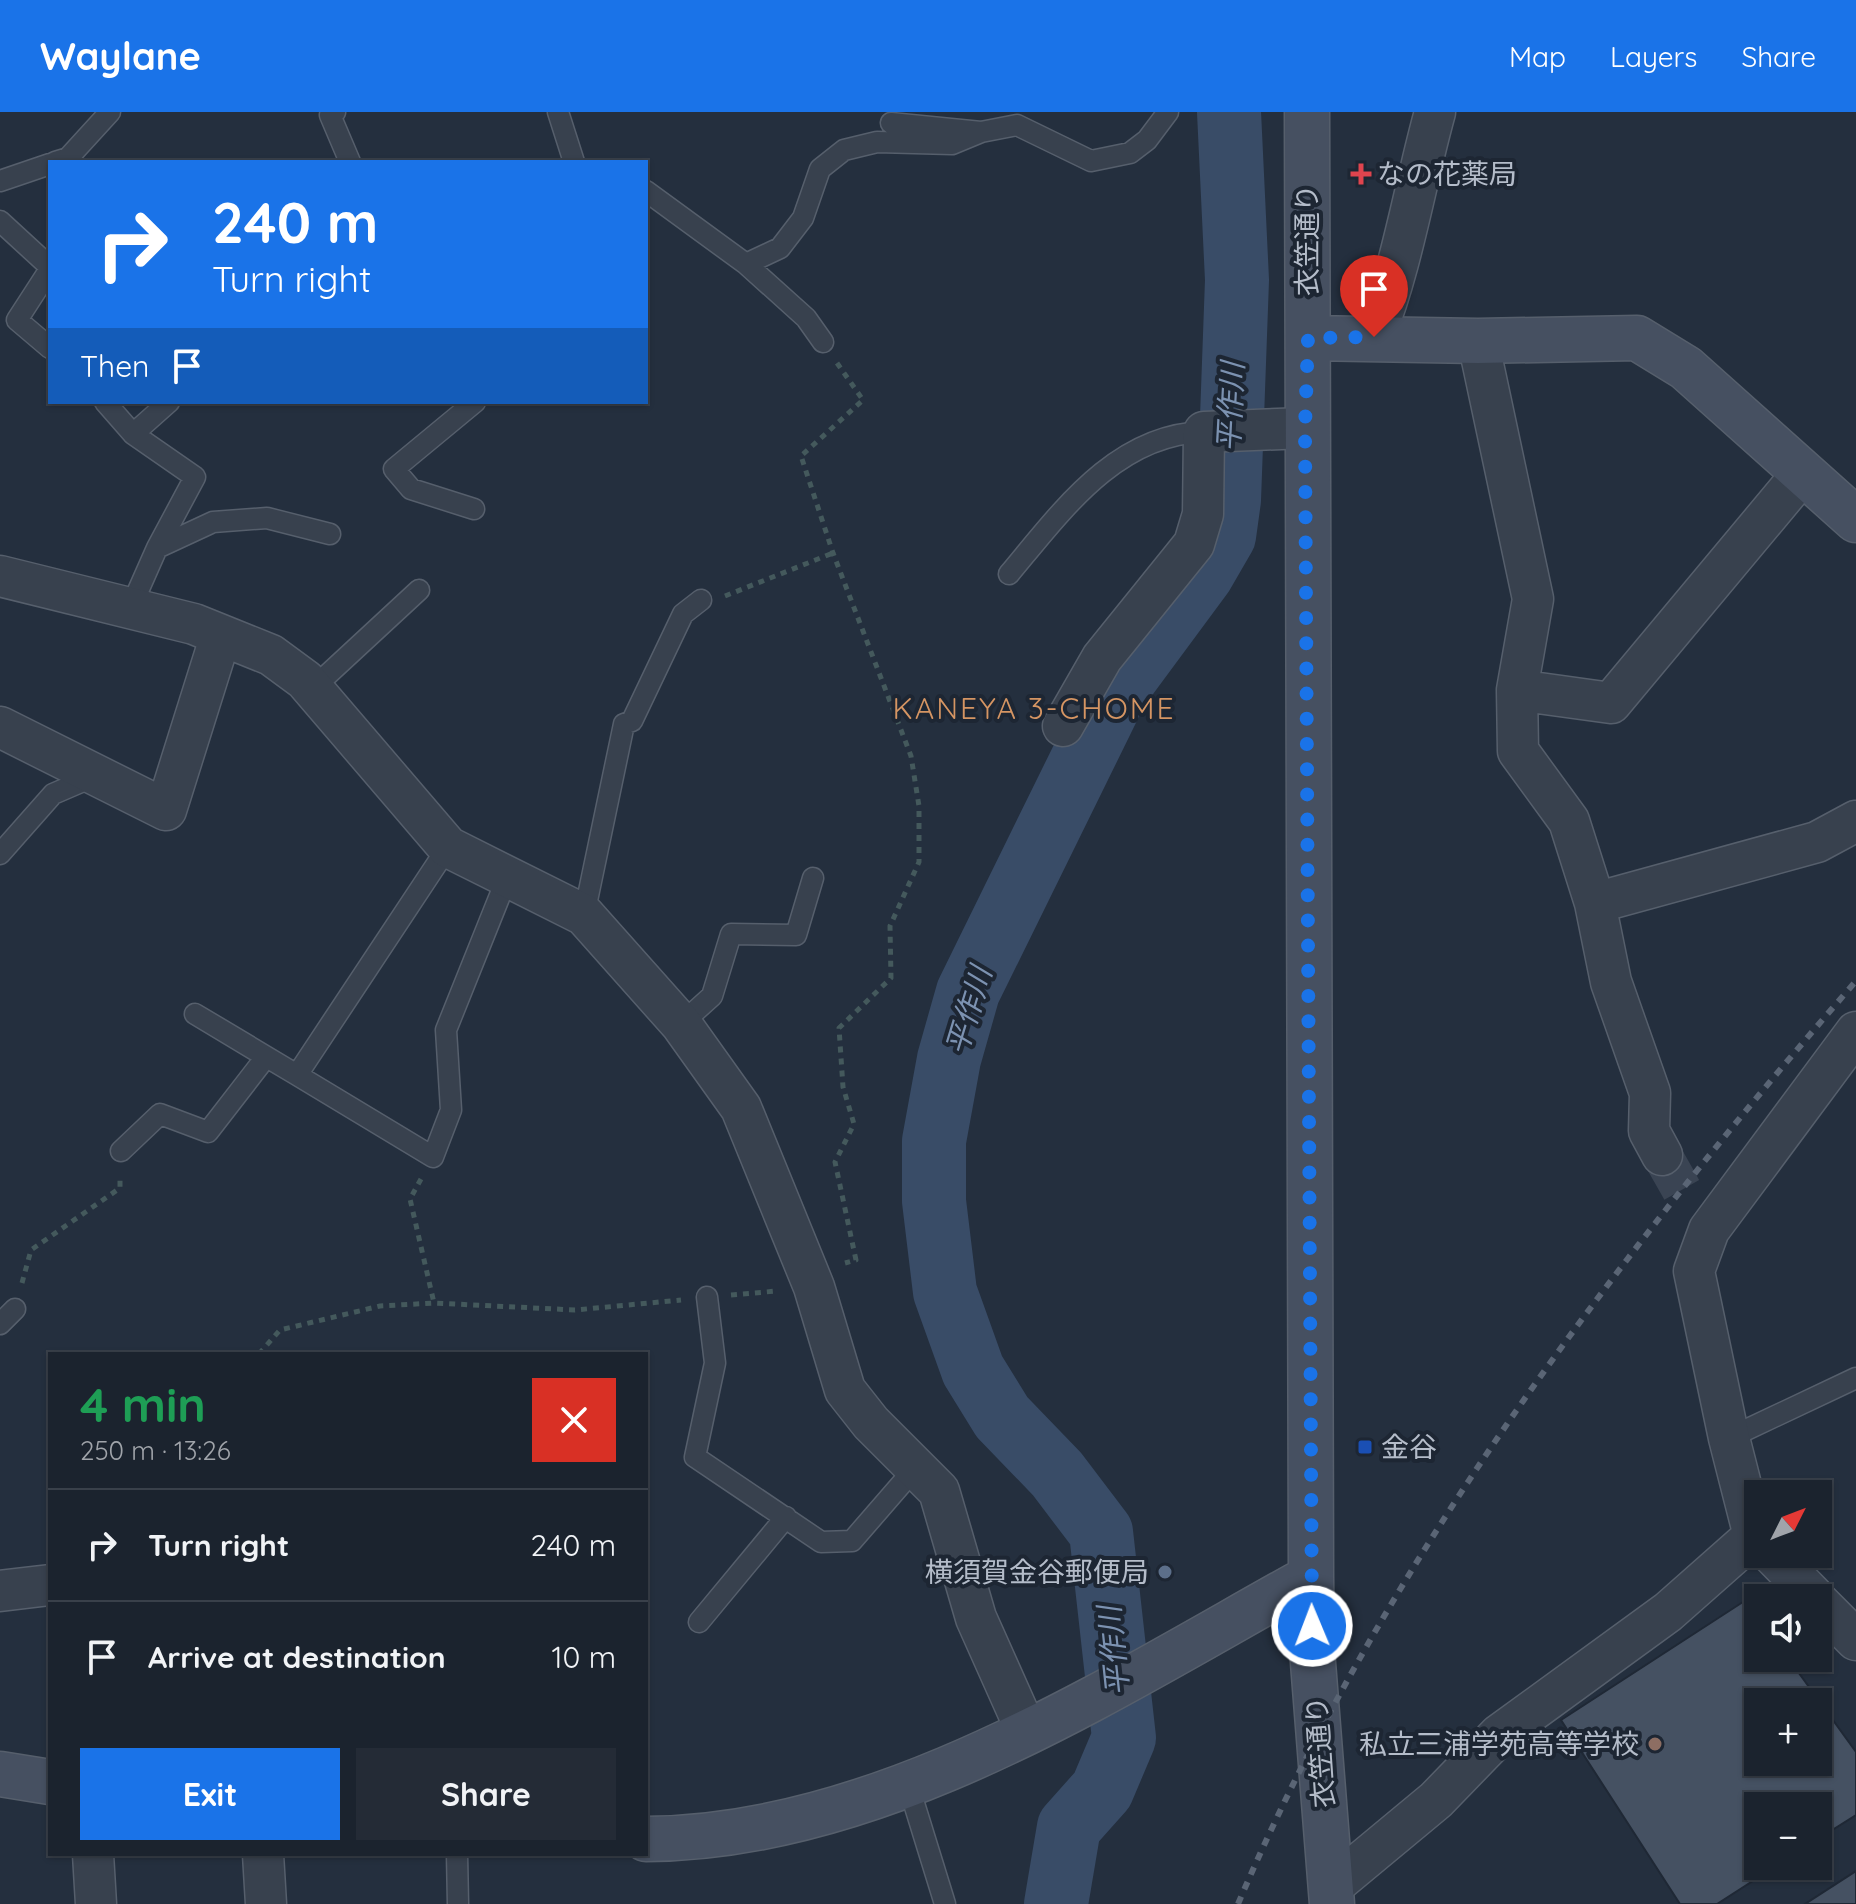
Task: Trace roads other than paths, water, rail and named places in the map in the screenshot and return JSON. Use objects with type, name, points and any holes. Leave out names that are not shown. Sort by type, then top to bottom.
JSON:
[{"type":"street","name":"衣笠通り","points":[[1307,112],[1308,338],[1305,428],[1311,1577],[1312,1650],[1331,1896]]},
{"type":"street","points":[[1374,337],[1411,224],[1413,192],[1435,112]]},
{"type":"street","points":[[1308,338],[1478,341],[1637,338],[1686,368],[1856,520]]},
{"type":"street","points":[[1478,341],[1533,599],[1517,690],[1518,751],[1569,821],[1595,903],[1611,982],[1650,1093],[1649,1131],[1662,1155]]},
{"type":"street","points":[[1063,726],[1102,658],[1194,544],[1203,514],[1204,432],[1305,428]]},
{"type":"street","points":[[1517,690],[1611,703],[1803,473]]},
{"type":"street","points":[[0,576],[194,624],[271,655],[312,689],[448,847],[584,915],[681,1024],[741,1108],[811,1281],[845,1390],[871,1423],[939,1491],[976,1618],[1026,1730]]},
{"type":"street","points":[[0,727],[166,810],[221,635]]},
{"type":"street","points":[[1595,903],[1817,842],[1856,821]]},
{"type":"street","points":[[1744,1486],[1729,1438],[1694,1271],[1700,1218],[1856,1032]]},
{"type":"street","points":[[1331,1896],[1436,1800],[1499,1735],[1744,1556]]},
{"type":"street","points":[[1786,1568],[1801,1584]]},
{"type":"street","points":[[648,1839],[691,1839],[769,1827],[858,1803],[908,1784],[1026,1730],[1311,1577]]},
{"type":"street","points":[[0,1591],[48,1585]]},
{"type":"street","points":[[1832,1616],[1856,1640]]},
{"type":"street","points":[[0,1774],[48,1782]]},
{"type":"street","points":[[93,1856],[96,1904]]},
{"type":"street","points":[[263,1856],[266,1904]]},
{"type":"lane","points":[[62,160],[68,158],[110,112]]},
{"type":"lane","points":[[335,112],[330,115],[349,160]]},
{"type":"lane","points":[[558,112],[573,160]]},
{"type":"lane","points":[[746,264],[780,248],[803,218],[820,169],[844,150],[877,142],[952,144],[981,132],[1017,125],[1091,161],[1130,153],[1147,140],[1168,112]]},
{"type":"lane","points":[[891,123],[981,132]]},
{"type":"lane","points":[[0,181],[48,165]]},
{"type":"lane","points":[[648,192],[746,264],[806,318],[823,342]]},
{"type":"lane","points":[[0,221],[48,266]]},
{"type":"lane","points":[[48,271],[17,320],[48,346]]},
{"type":"lane","points":[[107,404],[133,434],[195,477],[157,548],[130,609]]},
{"type":"lane","points":[[133,434],[167,404]]},
{"type":"lane","points":[[473,404],[394,469],[411,489],[474,509]]},
{"type":"lane","points":[[1009,574],[1077,493],[1133,449],[1188,432],[1204,432]]},
{"type":"lane","points":[[157,548],[213,522],[267,518],[330,534]]},
{"type":"lane","points":[[312,689],[419,590]]},
{"type":"lane","points":[[584,915],[624,724],[632,721],[683,614],[701,600]]},
{"type":"lane","points":[[0,854],[53,794],[98,774]]},
{"type":"lane","points":[[297,1075],[448,847]]},
{"type":"lane","points":[[195,1014],[433,1157],[451,1110],[446,1030],[507,878]]},
{"type":"lane","points":[[681,1024],[712,996],[731,934],[796,935],[813,878]]},
{"type":"lane","points":[[121,1151],[160,1114],[208,1132],[266,1057]]},
{"type":"lane","points":[[707,1297],[715,1363],[695,1457],[821,1542],[852,1541],[917,1466]]},
{"type":"lane","points":[[0,1324],[15,1309]]},
{"type":"lane","points":[[1729,1438],[1856,1378]]},
{"type":"lane","points":[[699,1622],[786,1517]]},
{"type":"lane","points":[[908,1784],[945,1904]]},
{"type":"lane","points":[[457,1856],[458,1904]]},
{"type":"waterway","name":"平作川","points":[[1056,1904],[1069,1827],[1102,1790],[1124,1738],[1101,1532],[1057,1474],[1002,1417],[973,1370],[945,1292],[934,1201],[934,1141],[949,1059],[968,992],[1117,689],[1202,574],[1224,536],[1229,500],[1237,280],[1229,112]]},
{"type":"tunnel","points":[[1662,1155],[1691,1206]]},
{"type":"railway","points":[[1238,1904],[1297,1777],[1362,1654],[1434,1535],[1511,1419],[1677,1195],[1856,981]]},
{"type":"place","name":"なの花薬局","points":[[1361,174]]},
{"type":"place","name":"金谷","points":[[1365,1447]]},
{"type":"place","name":"横須賀金谷郵便局","points":[[1165,1572]]},
{"type":"place","name":"私立三浦学苑高等学校","points":[[1655,1744]]},
{"type":"district","name":"KANEYA 3-CHOME","points":[[1034,709]]}]
